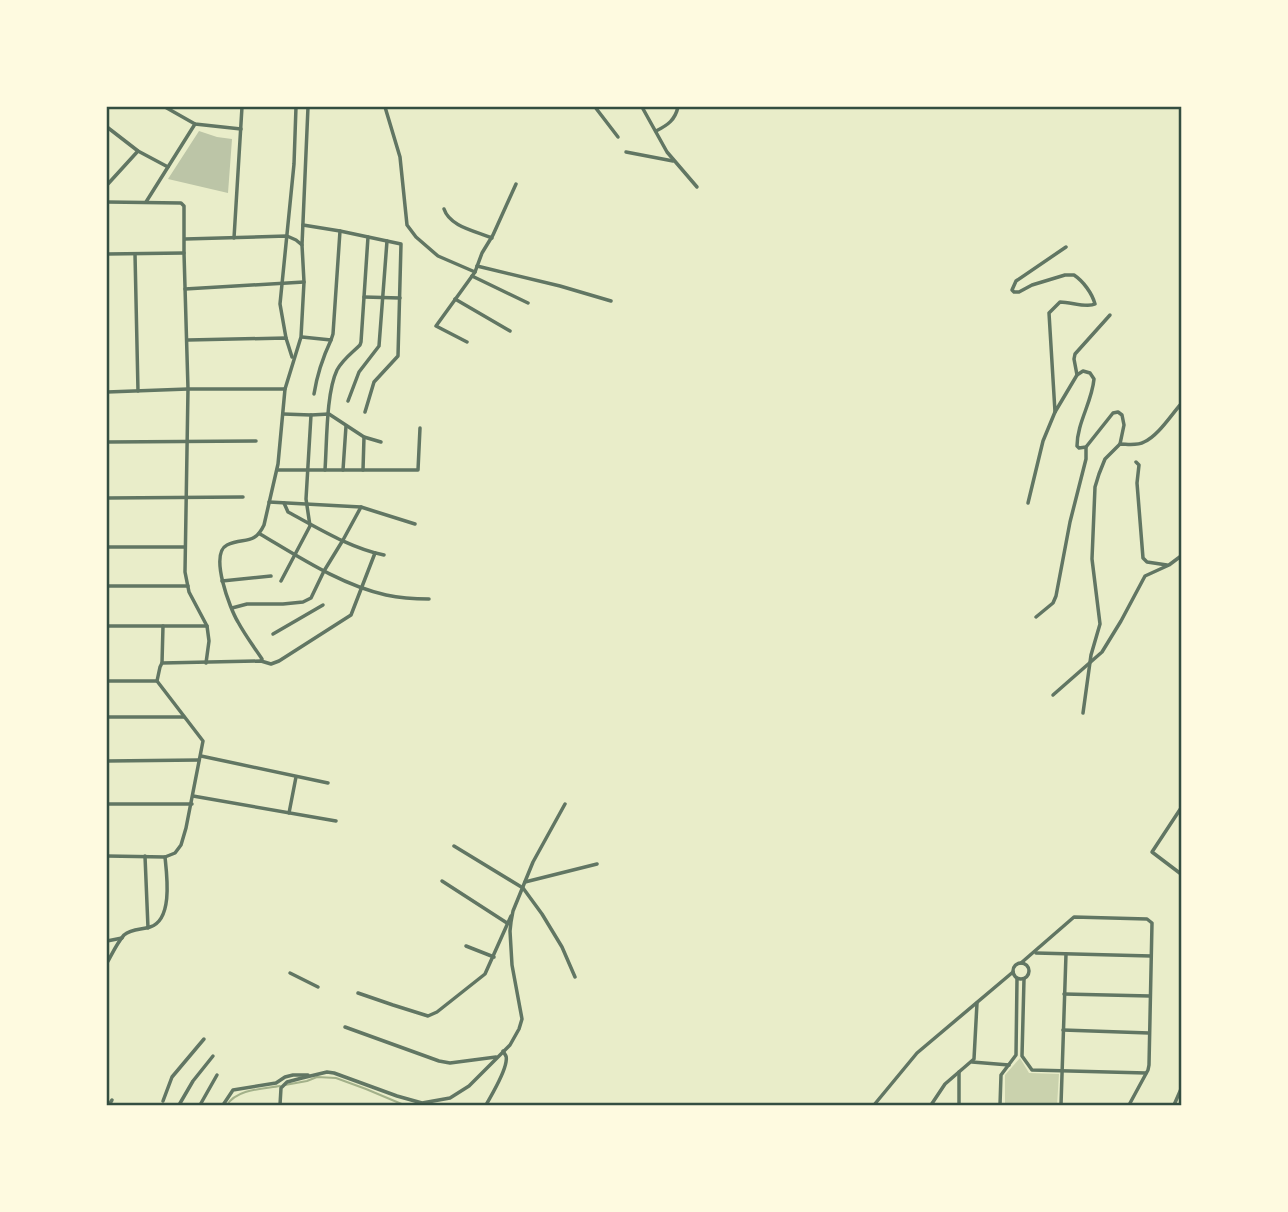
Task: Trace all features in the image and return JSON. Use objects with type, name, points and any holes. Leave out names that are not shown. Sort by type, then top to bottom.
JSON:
[{"type":"street","points":[[166,107],[195,124],[241,129]]},
{"type":"street","points":[[234,238],[242,107]]},
{"type":"street","points":[[293,359],[279,304],[294,164],[296,107]]},
{"type":"street","points":[[261,662],[262,659],[237,621],[222,581],[220,558],[226,546],[250,540],[260,534],[277,470],[285,389],[301,337],[308,107]]},
{"type":"street","points":[[385,107],[400,157],[407,225],[422,243],[438,256],[528,303]]},
{"type":"street","points":[[595,107],[618,137]]},
{"type":"street","points":[[642,107],[667,152],[697,187]]},
{"type":"street","points":[[656,131],[667,126],[678,107]]},
{"type":"street","points":[[146,202],[195,124]]},
{"type":"street","points":[[107,127],[138,151],[168,167]]},
{"type":"street","points":[[107,184],[138,151]]},
{"type":"street","points":[[626,152],[675,161]]},
{"type":"street","points":[[467,342],[436,326],[473,274],[516,184]]},
{"type":"street","points":[[107,202],[183,204],[188,389],[186,572],[190,592],[207,626],[209,641],[206,663]]},
{"type":"street","points":[[444,209],[451,220],[492,237]]},
{"type":"street","points":[[303,225],[340,230],[401,244],[398,356],[374,382],[365,412]]},
{"type":"street","points":[[314,394],[323,356],[333,334],[340,230]]},
{"type":"street","points":[[185,239],[287,236],[302,245]]},
{"type":"street","points":[[325,470],[329,401],[336,372],[343,360],[360,345],[368,237]]},
{"type":"street","points":[[348,401],[359,372],[379,346],[387,241]]},
{"type":"street","points":[[1055,412],[1049,313],[1060,302],[1092,306],[1095,304],[1094,300],[1074,275],[1032,285],[1019,292],[1012,290],[1016,281],[1066,247]]},
{"type":"street","points":[[107,254],[184,253]]},
{"type":"street","points":[[135,254],[138,391]]},
{"type":"street","points":[[477,266],[611,300]]},
{"type":"street","points":[[185,289],[304,282]]},
{"type":"street","points":[[364,297],[400,298]]},
{"type":"street","points":[[455,299],[510,331]]},
{"type":"street","points":[[1077,374],[1075,354],[1110,315]]},
{"type":"street","points":[[301,337],[331,340]]},
{"type":"street","points":[[187,340],[286,338]]},
{"type":"street","points":[[1028,503],[1043,441],[1055,412],[1077,374],[1083,371],[1090,373],[1094,379],[1093,391],[1077,442],[1079,448],[1086,447]]},
{"type":"street","points":[[107,392],[285,389]]},
{"type":"street","points":[[1120,444],[1144,442],[1161,428],[1181,404]]},
{"type":"street","points":[[1036,617],[1053,603],[1056,596],[1072,511],[1086,459],[1086,447],[1113,413],[1118,412],[1122,415],[1124,425],[1120,444],[1105,459],[1095,487],[1092,559],[1100,624],[1090,664],[1083,713]]},
{"type":"street","points":[[283,414],[329,414],[364,437],[381,442]]},
{"type":"street","points":[[281,581],[307,535],[310,524],[306,504],[311,415]]},
{"type":"street","points":[[342,470],[346,425]]},
{"type":"street","points":[[277,470],[418,470],[420,428]]},
{"type":"street","points":[[363,470],[364,437]]},
{"type":"street","points":[[107,442],[256,442]]},
{"type":"street","points":[[1136,462],[1139,470],[1137,483],[1143,558],[1147,562],[1169,565]]},
{"type":"street","points":[[107,498],[243,497]]},
{"type":"street","points":[[269,502],[361,507],[415,524]]},
{"type":"street","points":[[285,503],[288,512],[310,524],[384,555]]},
{"type":"street","points":[[232,608],[247,604],[303,602],[311,598],[361,507]]},
{"type":"street","points":[[260,534],[324,570],[362,587],[384,594],[429,599]]},
{"type":"street","points":[[107,547],[186,547]]},
{"type":"street","points":[[162,663],[271,664],[279,661],[351,615],[375,553]]},
{"type":"street","points":[[1053,695],[1102,652],[1142,580],[1181,556]]},
{"type":"street","points":[[222,581],[271,576]]},
{"type":"street","points":[[107,586],[188,586]]},
{"type":"street","points":[[273,634],[323,605]]},
{"type":"street","points":[[107,626],[207,626]]},
{"type":"street","points":[[107,856],[165,857],[175,853],[181,845],[192,804],[203,741],[157,681],[162,663],[163,626]]},
{"type":"street","points":[[107,681],[157,681]]},
{"type":"street","points":[[107,717],[184,717]]},
{"type":"street","points":[[107,761],[200,758],[328,783]]},
{"type":"street","points":[[289,813],[297,776]]},
{"type":"street","points":[[193,796],[336,821]]},
{"type":"street","points":[[107,804],[192,804]]},
{"type":"street","points":[[358,993],[428,1016],[437,1012],[485,974],[533,862],[565,804]]},
{"type":"street","points":[[1181,808],[1152,852],[1181,874]]},
{"type":"street","points":[[454,846],[523,888],[562,947],[575,977]]},
{"type":"street","points":[[145,856],[148,928]]},
{"type":"street","points":[[107,963],[122,938],[133,929],[148,928],[162,919],[166,902],[165,857]]},
{"type":"street","points":[[525,882],[597,864]]},
{"type":"street","points":[[442,881],[507,923]]},
{"type":"street","points":[[422,1103],[457,1095],[515,1038],[522,1019],[512,965],[510,931],[513,911]]},
{"type":"street","points":[[876,1105],[917,1053],[1074,917],[1151,920],[1152,923],[1149,1065],[1129,1105]]},
{"type":"street","points":[[107,941],[122,938]]},
{"type":"street","points":[[466,946],[494,957]]},
{"type":"street","points":[[1034,953],[1152,956]]},
{"type":"street","points":[[1061,1105],[1066,954]]},
{"type":"street","points":[[1021,963],[1029,970],[1024,979],[1022,1056],[1032,1070],[1146,1073]]},
{"type":"street","points":[[1000,1105],[1001,1075],[1016,1055],[1017,979],[1013,972]]},
{"type":"street","points":[[290,973],[318,987]]},
{"type":"street","points":[[1017,979],[1024,979]]},
{"type":"street","points":[[1064,994],[1150,996]]},
{"type":"street","points":[[931,1105],[945,1084],[974,1059],[977,1001]]},
{"type":"street","points":[[345,1027],[439,1061],[450,1063],[498,1057]]},
{"type":"street","points":[[1063,1030],[1150,1033]]},
{"type":"street","points":[[163,1101],[172,1077],[204,1039]]},
{"type":"street","points":[[485,1105],[495,1090],[506,1063],[503,1051]]},
{"type":"street","points":[[179,1105],[213,1056]]},
{"type":"street","points":[[970,1062],[1009,1065]]},
{"type":"street","points":[[960,1071],[960,1105]]},
{"type":"street","points":[[280,1105],[281,1088],[287,1082],[327,1072],[429,1105]]},
{"type":"street","points":[[200,1105],[217,1074]]},
{"type":"street","points":[[223,1105],[233,1090],[276,1083],[293,1074],[312,1076]]},
{"type":"street","points":[[1174,1105],[1181,1089]]},
{"type":"street","points":[[109,1105],[113,1100]]},
{"type":"green space","points":[[1020,1058],[1029,1073],[1059,1074],[1057,1105],[1005,1105],[1005,1075]]},
{"type":"building","points":[[199,131],[232,139],[228,193],[168,179]]},
{"type":"waterway","points":[[285,1085],[317,1077],[336,1078],[404,1105]]},
{"type":"waterway","points":[[227,1105],[243,1093],[280,1086]]}]
